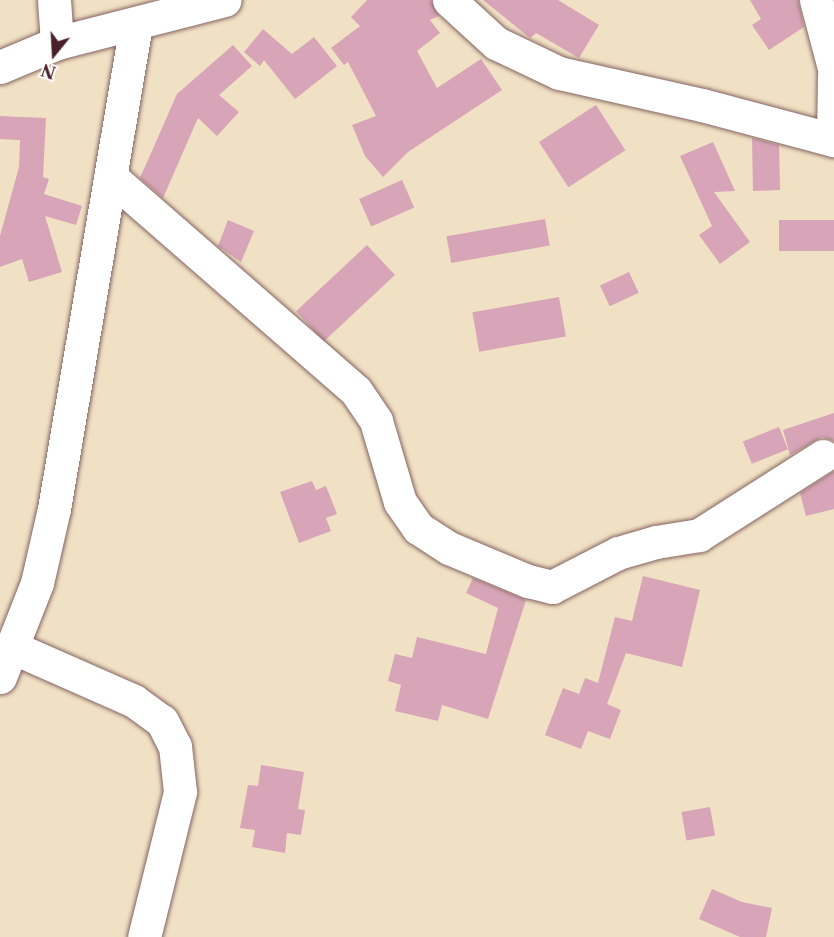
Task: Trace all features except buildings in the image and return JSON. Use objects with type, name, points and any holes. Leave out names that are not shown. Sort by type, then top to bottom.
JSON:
[{"type":"street","points":[[54,0],[57,43]]},
{"type":"street","points":[[0,67],[57,43],[136,25],[225,0]]},
{"type":"street","points":[[449,0],[496,43],[559,74],[702,105],[834,140],[834,75]]},
{"type":"street","points":[[816,0],[834,68]]},
{"type":"street","points":[[0,677],[14,648],[37,583],[54,509],[112,179],[136,25]]},
{"type":"street","points":[[112,179],[356,392],[376,421],[400,502],[418,528],[448,548],[528,581],[552,587],[618,554],[699,535],[823,456]]},
{"type":"street","points":[[14,648],[134,702],[162,721],[175,746],[180,792],[144,937]]}]
